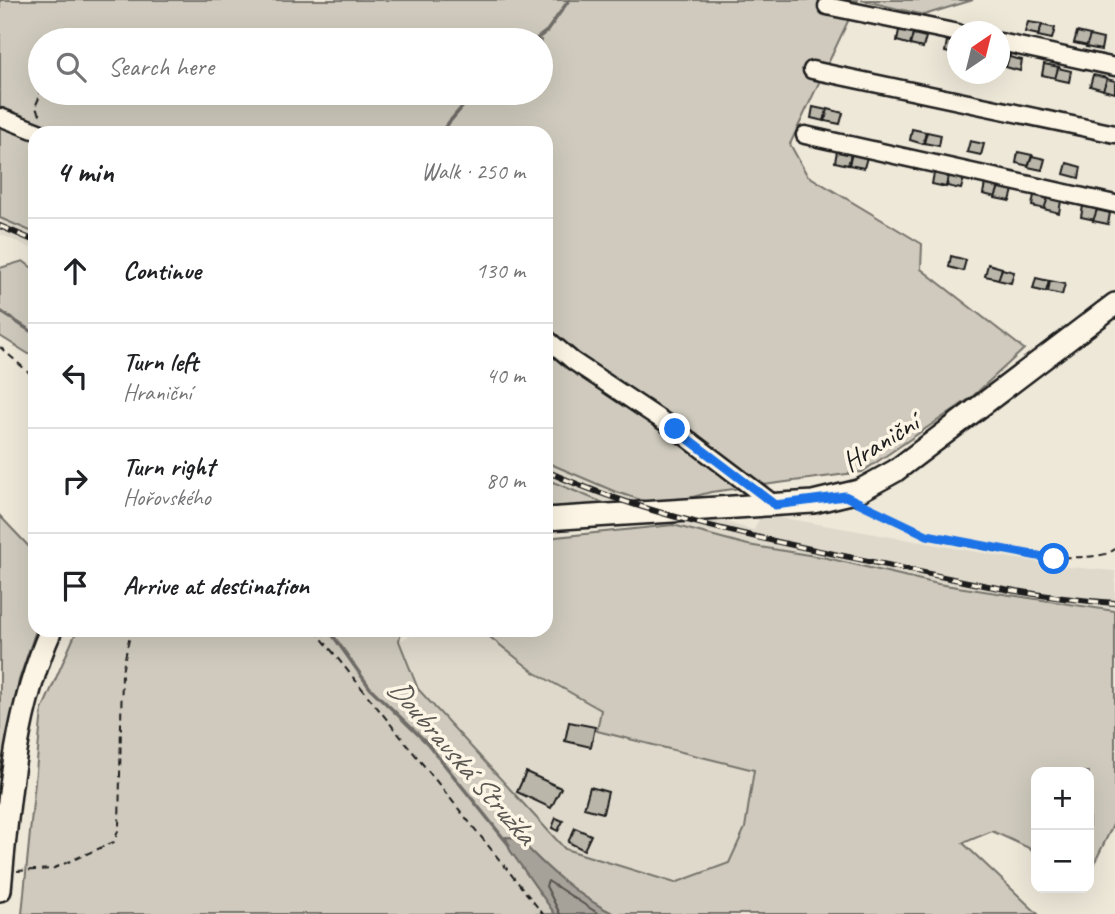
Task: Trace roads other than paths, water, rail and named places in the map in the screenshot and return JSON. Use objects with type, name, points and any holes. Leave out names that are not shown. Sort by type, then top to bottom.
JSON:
[{"type":"main road","name":"Hraniční","points":[[553,519],[775,505],[845,496],[884,478],[1115,304]]},
{"type":"main road","points":[[1,880],[23,715],[49,637]]},
{"type":"street","points":[[827,6],[947,31]]},
{"type":"street","points":[[1010,44],[1115,67]]},
{"type":"street","points":[[812,70],[1115,134]]},
{"type":"street","points":[[0,117],[28,128]]},
{"type":"street","points":[[805,135],[1115,204]]},
{"type":"street","points":[[553,344],[573,361],[675,429],[775,505]]},
{"type":"water","points":[[506,837],[518,838],[563,880],[614,914],[555,914],[510,850]]},
{"type":"waterway","points":[[549,28],[569,0]]},
{"type":"waterway","points":[[446,126],[464,105]]},
{"type":"waterway","name":"Doubravská Stružka","points":[[0,311],[28,329]]},
{"type":"waterway","name":"Doubravská Stružka","points":[[334,637],[370,688],[427,743],[509,845]]},
{"type":"railway","points":[[0,226],[28,238]]},
{"type":"railway","points":[[553,474],[664,514],[745,535],[991,586],[1052,597],[1115,603]]}]
